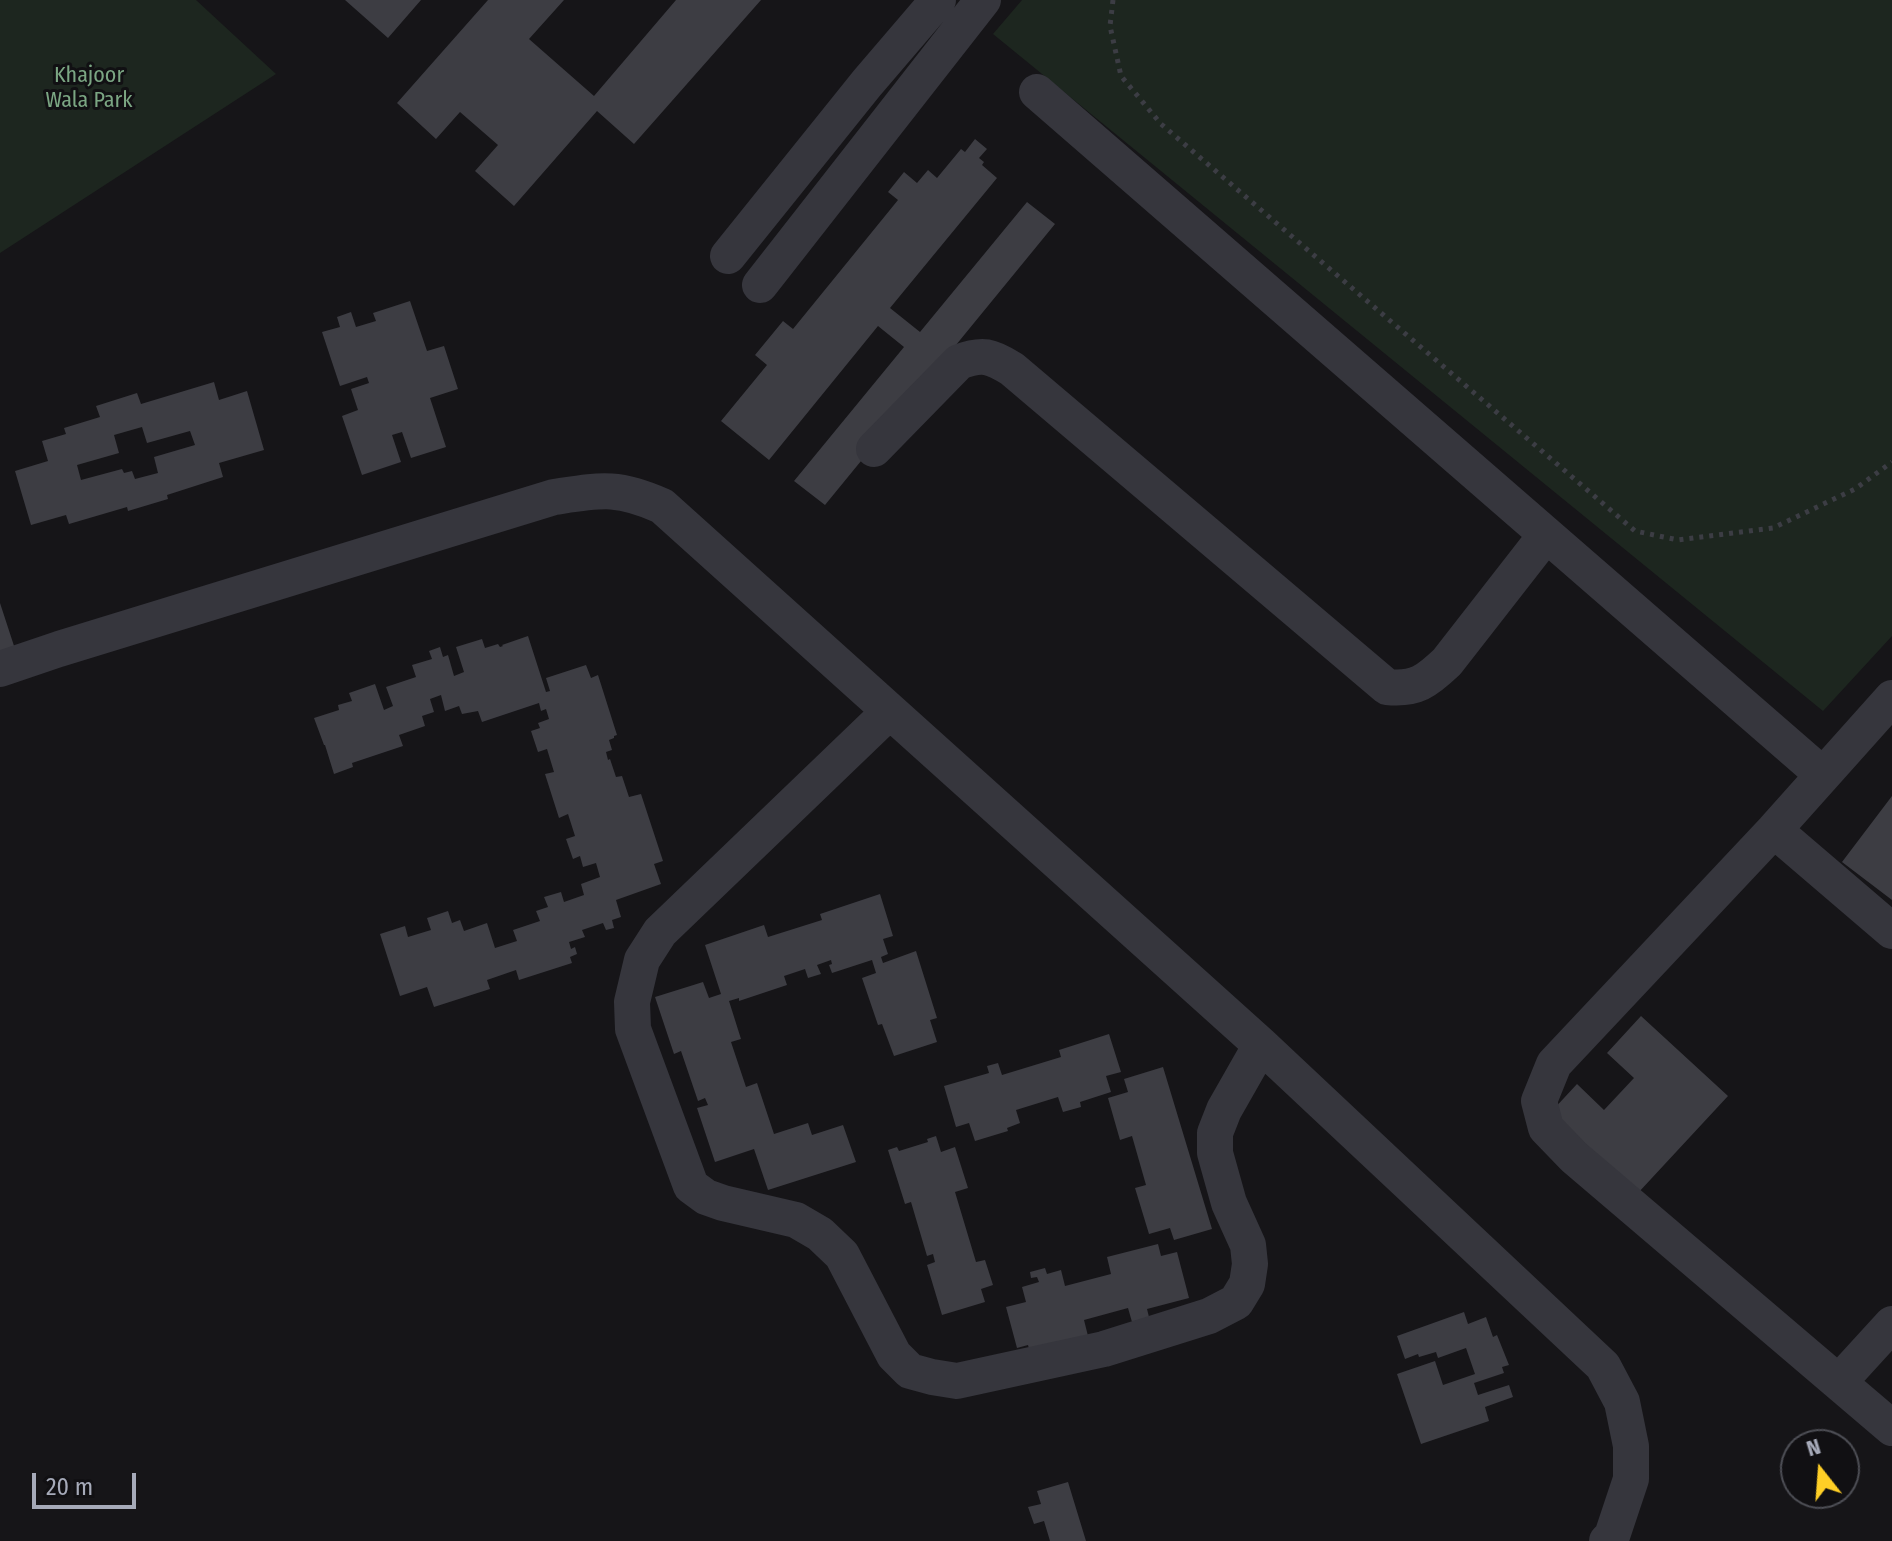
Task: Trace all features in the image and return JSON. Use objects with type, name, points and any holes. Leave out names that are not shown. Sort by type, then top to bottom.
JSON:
[{"type":"lane","points":[[728,256],[867,83],[950,6]]},
{"type":"lane","points":[[760,285],[950,6]]},
{"type":"lane","points":[[1037,92],[1823,775]]},
{"type":"lane","points":[[874,449],[959,362],[976,356],[994,358],[1012,369],[1387,687],[1405,689],[1430,678],[1447,662],[1546,535]]},
{"type":"lane","points":[[0,669],[554,497],[604,490],[635,494],[662,506],[1261,1045],[1603,1366],[1622,1402],[1631,1446],[1631,1479],[1612,1536],[1607,1541]]},
{"type":"lane","points":[[1892,698],[1774,830],[1554,1064],[1539,1101],[1546,1128],[1574,1157],[1892,1428]]},
{"type":"lane","points":[[889,712],[660,932],[642,960],[632,1002],[633,1029],[691,1186],[706,1197],[796,1220],[820,1234],[842,1255],[894,1355],[910,1371],[957,1381],[1104,1349],[1209,1316],[1236,1302],[1247,1284],[1250,1264],[1248,1245],[1229,1203],[1215,1153],[1215,1133],[1224,1110],[1261,1045]]},
{"type":"lane","points":[[1774,830],[1892,931]]},
{"type":"lane","points":[[1839,1382],[1892,1324]]},
{"type":"path","points":[[1113,0],[1110,26],[1121,76],[1161,124],[1635,531],[1678,540],[1773,528],[1855,489],[1892,462]]},
{"type":"green space","name":"Khajoor Wala Park","points":[[0,0],[196,0],[276,74],[0,253]]},
{"type":"green space","points":[[1022,0],[1892,0],[1892,636],[1823,711],[993,34]]},
{"type":"building","points":[[345,0],[421,0],[388,38]]},
{"type":"building","points":[[488,0],[564,0],[529,39],[594,96],[676,0],[761,0],[634,144],[597,111],[514,206],[475,171],[498,145],[460,112],[436,139],[397,103]]},
{"type":"building","points":[[975,139],[987,149],[979,158],[984,162],[982,165],[997,178],[890,308],[920,332],[1027,202],[1055,224],[825,505],[794,481],[904,347],[878,326],[769,460],[721,421],[767,365],[755,355],[783,321],[793,329],[898,200],[888,192],[904,172],[917,183],[928,170],[937,178],[961,149],[965,152]]},
{"type":"building","points":[[410,301],[427,351],[444,346],[458,389],[430,398],[446,447],[411,458],[402,432],[392,435],[401,462],[362,475],[342,416],[358,410],[351,389],[369,383],[367,377],[340,386],[322,332],[340,327],[337,317],[351,312],[356,327],[376,321],[373,313]]},
{"type":"building","points":[[214,382],[219,400],[247,391],[264,450],[219,463],[223,477],[167,495],[168,499],[69,524],[66,515],[31,525],[15,471],[48,461],[42,441],[66,434],[64,428],[100,417],[96,406],[137,393],[141,404]],"holes":[[[142,427],[147,443],[190,431],[195,445],[154,457],[158,473],[135,479],[132,471],[124,473],[122,469],[81,480],[77,465],[119,453],[114,435]]]},
{"type":"building","points":[[0,603],[16,652],[0,657]]},
{"type":"building","points":[[528,636],[546,692],[550,691],[546,678],[586,665],[591,678],[598,675],[617,735],[609,740],[612,750],[606,752],[608,760],[616,777],[622,776],[629,797],[641,794],[663,861],[654,864],[661,884],[616,900],[621,917],[612,920],[614,928],[606,930],[603,923],[582,930],[585,937],[569,942],[577,954],[570,957],[572,963],[519,980],[516,970],[487,980],[490,989],[434,1007],[427,987],[400,996],[380,934],[405,926],[408,937],[431,930],[427,918],[448,911],[452,923],[460,920],[464,931],[487,923],[495,948],[517,941],[513,930],[540,921],[536,911],[548,907],[544,897],[561,892],[564,902],[584,895],[581,884],[600,877],[596,863],[583,867],[580,856],[573,859],[566,839],[575,836],[568,814],[559,818],[545,774],[554,772],[547,749],[538,752],[531,731],[540,728],[538,723],[549,719],[546,709],[541,711],[539,703],[482,722],[478,711],[462,714],[459,706],[445,711],[441,695],[430,699],[434,712],[422,716],[425,726],[399,735],[403,746],[352,763],[353,767],[334,774],[314,718],[339,710],[338,705],[352,701],[349,693],[375,684],[384,710],[393,706],[386,687],[416,677],[412,665],[432,659],[429,651],[440,647],[443,657],[448,655],[454,676],[464,672],[456,647],[482,639],[485,648],[498,644],[500,647]]},
{"type":"building","points":[[1892,796],[1892,900],[1842,862]]},
{"type":"building","points":[[880,894],[893,936],[883,939],[888,954],[881,957],[883,963],[916,951],[937,1018],[930,1020],[937,1042],[894,1056],[882,1024],[878,1025],[862,978],[876,973],[872,960],[832,973],[831,960],[817,965],[821,974],[808,978],[805,969],[784,976],[787,985],[739,1001],[739,998],[729,1001],[741,1039],[731,1042],[746,1087],[757,1083],[774,1134],[808,1123],[812,1135],[843,1125],[856,1162],[768,1190],[754,1149],[715,1162],[697,1108],[708,1105],[705,1098],[698,1101],[681,1051],[674,1054],[655,997],[703,982],[709,998],[721,994],[705,945],[764,925],[768,937],[822,920],[820,914]]},
{"type":"building","points":[[1641,1016],[1728,1096],[1638,1193],[1551,1112],[1577,1084],[1604,1110],[1634,1078],[1607,1053]]},
{"type":"building","points":[[1109,1034],[1121,1072],[1106,1076],[1111,1092],[1080,1102],[1081,1107],[1063,1112],[1058,1097],[1016,1110],[1020,1123],[1007,1128],[1008,1131],[975,1141],[969,1123],[956,1127],[944,1086],[989,1073],[987,1066],[998,1063],[1002,1075],[1061,1057],[1059,1050]]},
{"type":"building","points":[[1163,1067],[1212,1229],[1174,1240],[1170,1228],[1149,1234],[1135,1188],[1146,1185],[1132,1136],[1120,1140],[1108,1098],[1128,1092],[1124,1079]]},
{"type":"building","points":[[936,1136],[941,1152],[955,1147],[968,1188],[955,1192],[976,1262],[985,1260],[993,1285],[981,1289],[985,1302],[942,1315],[927,1265],[935,1262],[933,1254],[927,1256],[911,1202],[905,1204],[888,1150],[897,1147],[899,1151],[928,1142],[927,1139]]},
{"type":"building","points":[[1158,1244],[1161,1256],[1177,1252],[1189,1298],[1147,1309],[1149,1317],[1132,1322],[1128,1308],[1084,1320],[1091,1348],[1031,1356],[1028,1345],[1017,1348],[1006,1307],[1026,1302],[1022,1287],[1039,1282],[1037,1277],[1031,1278],[1030,1272],[1045,1268],[1047,1274],[1061,1270],[1065,1286],[1111,1274],[1107,1257]]},
{"type":"building","points":[[1464,1312],[1468,1324],[1486,1317],[1509,1365],[1502,1367],[1504,1373],[1474,1383],[1478,1395],[1509,1385],[1513,1397],[1485,1407],[1489,1421],[1421,1444],[1397,1374],[1435,1361],[1443,1385],[1475,1374],[1466,1348],[1438,1358],[1436,1352],[1405,1359],[1397,1336]]},
{"type":"building","points":[[1068,1482],[1086,1541],[1050,1541],[1044,1521],[1034,1524],[1028,1507],[1041,1504],[1037,1491]]}]
